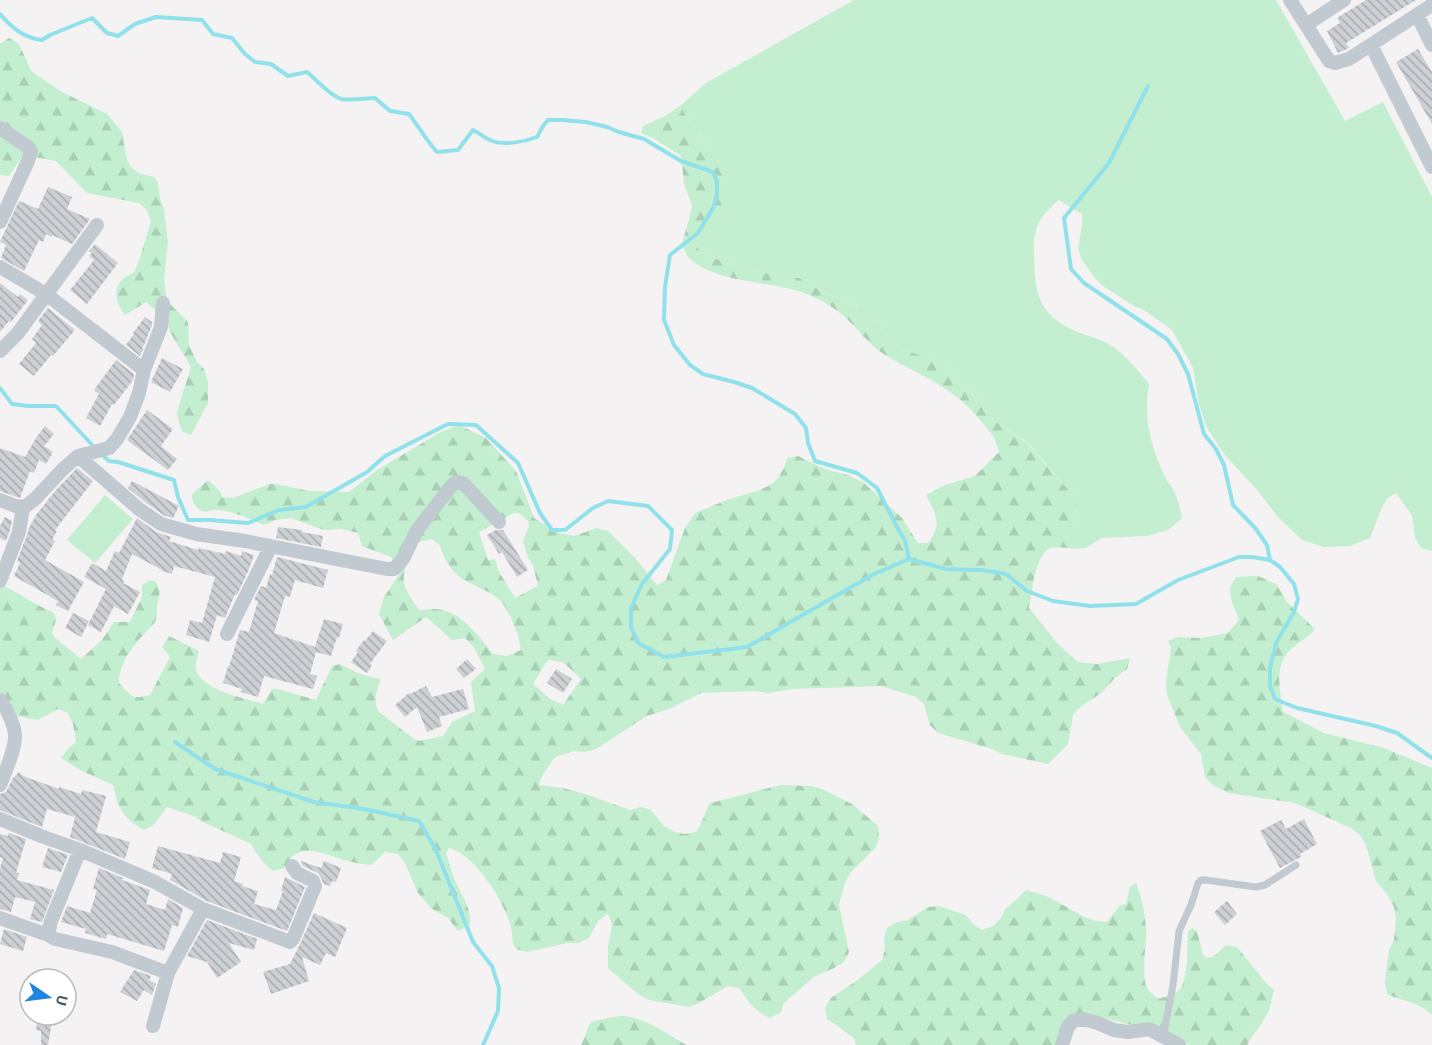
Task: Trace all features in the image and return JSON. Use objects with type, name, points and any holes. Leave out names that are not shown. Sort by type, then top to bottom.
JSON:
[{"type":"street","points":[[1290,0],[1329,61],[1335,63],[1349,59],[1432,5]]},
{"type":"street","points":[[1306,25],[1344,0]]},
{"type":"street","points":[[1417,15],[1432,45]]},
{"type":"street","points":[[1371,45],[1432,167]]},
{"type":"street","points":[[0,128],[28,147],[30,151],[28,161],[0,222]]},
{"type":"street","points":[[0,351],[18,333],[97,225]]},
{"type":"street","points":[[0,267],[46,294],[144,370]]},
{"type":"street","points":[[0,500],[23,507],[35,499],[78,456],[109,448],[130,417],[144,370],[161,327],[164,303]]},
{"type":"street","points":[[78,456],[139,509],[161,524],[196,534],[394,569],[403,559],[417,530],[453,484],[458,482],[464,484],[499,522]]},
{"type":"street","points":[[0,581],[19,532],[23,507]]},
{"type":"street","points":[[227,634],[271,546]]},
{"type":"street","points":[[0,700],[15,734],[15,744],[0,785]]},
{"type":"street","points":[[0,819],[155,882],[203,909],[290,942],[315,886],[313,881],[297,873],[292,866]]},
{"type":"street","points":[[48,935],[51,921],[80,850]]},
{"type":"street","points":[[153,1026],[168,973],[203,909]]},
{"type":"street","points":[[0,918],[55,939],[112,952],[168,973]]},
{"type":"street","points":[[1062,1045],[1068,1027],[1073,1021],[1082,1019],[1114,1030],[1128,1032],[1149,1029],[1179,1045]]},
{"type":"lane","points":[[1163,1037],[1173,985],[1179,931],[1198,883],[1205,880],[1265,885],[1296,865]]},
{"type":"green space","points":[[854,0],[1276,0],[1345,121],[1383,102],[1432,197],[1432,551],[1421,548],[1415,538],[1412,515],[1396,493],[1388,498],[1382,507],[1370,538],[1350,546],[1324,547],[1302,540],[1278,517],[1224,454],[1207,428],[1199,405],[1193,368],[1172,330],[1144,310],[1103,286],[1095,278],[1082,260],[1078,249],[1082,214],[1059,200],[1041,219],[1036,231],[1035,269],[1041,301],[1046,310],[1063,324],[1116,349],[1149,384],[1147,409],[1152,444],[1166,479],[1175,494],[1182,518],[1168,530],[1147,536],[1102,538],[1086,548],[1074,549],[1068,540],[1077,509],[1072,494],[1028,443],[993,420],[963,383],[944,366],[901,349],[860,308],[823,292],[799,278],[777,276],[743,268],[710,257],[699,250],[696,245],[727,180],[715,150],[695,128],[680,106],[706,83]]},
{"type":"green space","points":[[9,38],[19,44],[35,74],[62,92],[107,114],[122,132],[130,166],[138,173],[154,177],[158,182],[168,242],[164,279],[166,295],[171,305],[188,322],[189,345],[197,362],[204,369],[208,382],[208,403],[191,435],[183,432],[177,412],[191,367],[170,332],[167,321],[146,302],[125,315],[116,296],[121,281],[134,272],[140,256],[151,222],[147,210],[139,203],[87,193],[56,161],[23,155],[9,176],[0,175],[0,44]]},
{"type":"green space","points":[[680,106],[695,128],[715,150],[727,180],[727,199],[719,215],[703,232],[696,245],[699,250],[710,257],[743,268],[777,276],[799,278],[823,292],[860,308],[901,349],[944,366],[963,383],[993,420],[1027,443],[1072,494],[1077,509],[1069,540],[1074,549],[1051,548],[1041,557],[1035,574],[1029,608],[1057,643],[1078,662],[1097,664],[1130,658],[1127,669],[1073,715],[1068,744],[1048,764],[1002,754],[938,733],[930,725],[924,704],[916,697],[881,686],[792,689],[769,693],[755,691],[701,693],[669,709],[647,716],[596,749],[585,752],[573,751],[556,757],[552,761],[539,785],[585,794],[630,810],[641,807],[651,810],[665,827],[685,834],[696,832],[710,803],[781,785],[811,786],[822,789],[852,804],[878,826],[879,837],[876,847],[851,872],[845,882],[839,905],[849,952],[844,962],[814,977],[784,1003],[780,1013],[770,1018],[756,1009],[739,988],[728,986],[689,1007],[649,1000],[638,994],[608,968],[608,946],[612,924],[608,914],[598,921],[589,938],[578,943],[567,943],[527,952],[516,949],[508,917],[496,893],[469,860],[449,848],[446,853],[468,907],[470,919],[470,925],[458,931],[448,918],[432,909],[418,893],[405,863],[398,854],[385,852],[371,865],[347,861],[320,852],[304,851],[290,859],[284,868],[273,871],[251,844],[194,816],[167,807],[155,823],[144,830],[122,812],[113,785],[80,770],[61,758],[76,742],[73,724],[68,713],[58,709],[38,720],[16,716],[0,699],[0,584],[54,613],[56,620],[52,632],[54,637],[81,659],[102,640],[114,622],[130,622],[142,597],[142,585],[150,580],[155,581],[159,591],[156,620],[135,644],[121,669],[119,683],[132,696],[150,695],[170,657],[162,647],[169,636],[199,651],[196,670],[200,677],[206,683],[225,692],[263,704],[272,689],[316,700],[332,666],[340,664],[370,677],[381,679],[376,699],[379,712],[414,739],[419,741],[443,736],[452,722],[475,711],[471,682],[485,669],[473,646],[465,638],[452,640],[426,617],[393,640],[379,614],[384,597],[400,573],[391,557],[362,546],[358,533],[341,529],[324,530],[291,518],[275,520],[264,525],[230,512],[202,511],[195,505],[192,494],[208,480],[220,491],[222,497],[233,498],[270,484],[309,491],[349,492],[377,470],[439,433],[459,425],[486,438],[516,471],[534,518],[559,533],[575,536],[596,528],[608,531],[635,558],[657,585],[666,580],[685,528],[695,513],[770,485],[778,478],[787,458],[798,456],[825,469],[848,475],[864,483],[902,518],[918,543],[928,543],[937,525],[933,508],[926,495],[945,485],[975,476],[999,452],[992,435],[965,404],[931,380],[879,351],[843,315],[827,304],[790,289],[714,273],[690,259],[682,243],[692,205],[684,184],[681,156],[641,133],[643,126]],"holes":[[[514,513],[519,513],[528,521],[529,526],[523,541],[528,558],[533,565],[538,586],[515,598],[498,570],[495,559],[488,560],[479,532]],[[431,539],[439,544],[453,571],[462,579],[501,601],[510,615],[521,650],[507,656],[493,654],[471,628],[458,617],[440,609],[419,610],[404,583],[409,558],[419,542]],[[549,660],[563,662],[581,679],[563,705],[550,699],[533,684]]]},
{"type":"green space","points":[[105,495],[133,519],[95,563],[67,540]]},
{"type":"green space","points":[[1258,576],[1276,584],[1287,602],[1315,629],[1289,651],[1281,664],[1279,680],[1283,712],[1324,733],[1384,748],[1432,768],[1432,1015],[1416,1004],[1387,994],[1386,972],[1389,950],[1394,940],[1396,918],[1389,897],[1376,881],[1366,845],[1360,835],[1351,828],[1295,803],[1228,793],[1213,785],[1205,777],[1201,754],[1180,727],[1167,695],[1166,684],[1171,648],[1168,641],[1178,637],[1201,638],[1228,633],[1239,620],[1231,599],[1230,587],[1236,577]]},
{"type":"green space","points":[[1136,883],[1146,923],[1144,977],[1150,992],[1158,999],[1175,993],[1181,988],[1185,973],[1188,932],[1192,928],[1197,931],[1203,955],[1207,958],[1213,957],[1226,945],[1237,947],[1274,990],[1269,1011],[1247,1045],[1189,1045],[1172,1036],[1105,1018],[1075,1014],[1057,1045],[856,1045],[854,1038],[827,1019],[825,1008],[831,998],[882,960],[887,928],[897,922],[908,920],[928,907],[939,906],[966,915],[982,930],[993,926],[1001,918],[1006,908],[1026,890],[1050,898],[1087,918],[1107,922],[1120,905],[1126,904],[1130,887]]},
{"type":"green space","points":[[623,1016],[648,1023],[687,1045],[581,1045],[591,1022]]},
{"type":"building","points":[[1366,0],[1416,0],[1346,43],[1349,48],[1338,53],[1327,31],[1340,23],[1337,18]]},
{"type":"building","points":[[1418,49],[1432,72],[1432,124],[1396,62]]},
{"type":"building","points":[[48,187],[72,197],[67,209],[90,219],[72,244],[46,234],[43,242],[39,240],[24,271],[1,258],[6,245],[0,242],[19,201],[38,209]]},
{"type":"building","points":[[95,244],[118,263],[87,304],[70,290],[94,260],[89,256],[92,253],[89,251]]},
{"type":"building","points":[[0,283],[18,297],[20,294],[28,300],[0,332]]},
{"type":"building","points":[[48,308],[75,330],[34,376],[19,364],[36,343],[32,339],[42,325],[38,321]]},
{"type":"building","points":[[145,317],[152,322],[152,325],[140,356],[126,345]]},
{"type":"building","points":[[162,358],[183,369],[170,392],[151,382]]},
{"type":"building","points":[[116,360],[134,374],[133,380],[114,405],[112,404],[100,426],[86,418],[99,394],[94,390]]},
{"type":"building","points":[[147,410],[173,429],[161,446],[177,459],[168,470],[127,440]]},
{"type":"building","points":[[45,426],[54,434],[44,446],[53,452],[46,464],[39,460],[34,473],[30,471],[20,498],[0,491],[0,448],[25,457]]},
{"type":"building","points":[[77,468],[93,481],[55,530],[57,531],[52,540],[55,541],[45,560],[84,582],[68,611],[56,605],[58,601],[14,576],[20,563],[17,561],[36,515]]},
{"type":"building","points":[[132,481],[179,506],[173,518],[165,516],[128,488]]},
{"type":"building","points":[[5,517],[12,521],[6,541],[0,538],[0,526]]},
{"type":"building","points":[[137,518],[156,532],[171,537],[169,541],[198,550],[199,548],[225,554],[226,551],[241,556],[242,551],[254,555],[225,618],[217,615],[209,642],[186,635],[190,620],[202,623],[215,577],[174,566],[172,574],[132,554],[122,579],[123,583],[140,592],[128,614],[114,606],[101,632],[88,625],[106,589],[84,577],[92,563],[106,571],[115,551],[119,553]]},
{"type":"building","points":[[278,527],[323,536],[321,547],[276,538]]},
{"type":"building","points":[[496,530],[503,530],[528,570],[517,577],[502,552],[499,554],[487,535]]},
{"type":"building","points":[[277,557],[328,570],[323,588],[295,580],[290,597],[285,596],[274,633],[315,647],[324,619],[343,624],[331,656],[316,652],[310,674],[317,676],[313,689],[264,676],[258,697],[223,683],[240,630],[249,632],[258,601],[254,600],[261,586],[266,588]]},
{"type":"building","points":[[73,613],[89,621],[81,637],[65,628]]},
{"type":"building","points":[[373,631],[387,641],[370,664],[372,665],[367,673],[351,662],[358,652],[356,651]]},
{"type":"building","points":[[467,659],[476,669],[464,678],[456,669]]},
{"type":"building","points":[[556,669],[572,679],[563,693],[547,683]]},
{"type":"building","points":[[426,686],[432,697],[463,689],[469,709],[439,717],[442,726],[427,732],[417,707],[405,717],[395,705],[409,693]]},
{"type":"building","points":[[19,772],[23,776],[59,789],[59,787],[81,794],[82,790],[106,796],[96,832],[130,842],[125,859],[70,837],[75,817],[47,809],[42,827],[0,810],[0,794],[6,792]]},
{"type":"building","points":[[1304,819],[1317,844],[1300,854],[1301,857],[1280,868],[1260,831],[1281,820],[1286,829]]},
{"type":"building","points":[[9,833],[26,839],[16,873],[19,873],[17,880],[54,890],[42,922],[30,919],[35,902],[15,897],[11,912],[0,909],[0,869],[3,858],[0,857],[0,834],[8,836]]},
{"type":"building","points":[[158,846],[220,863],[223,852],[241,857],[234,881],[258,891],[254,904],[276,910],[285,877],[305,887],[287,931],[207,901],[170,880],[172,874],[152,868]]},
{"type":"building","points":[[48,848],[68,855],[61,872],[42,867]]},
{"type":"building","points":[[301,861],[321,868],[324,861],[341,868],[336,882],[332,881],[330,886],[324,884],[318,873],[303,866]]},
{"type":"building","points":[[99,868],[123,878],[122,880],[150,890],[146,904],[165,910],[168,899],[183,908],[178,927],[172,925],[164,951],[107,934],[106,939],[85,933],[86,929],[61,922],[67,906],[90,913],[97,890],[93,889]]},
{"type":"building","points":[[1227,901],[1237,914],[1225,925],[1214,912]]},
{"type":"building","points":[[314,913],[347,928],[335,957],[326,953],[320,965],[302,957],[309,981],[271,994],[263,972],[290,964]]},
{"type":"building","points":[[207,920],[257,939],[254,950],[229,943],[241,962],[217,978],[207,962],[187,956]]},
{"type":"building","points":[[4,929],[27,937],[23,951],[0,944]]},
{"type":"building","points":[[134,970],[151,976],[149,980],[156,984],[152,995],[144,990],[137,1001],[120,992]]},
{"type":"building","points":[[36,1027],[51,1027],[48,1045],[41,1045],[41,1031],[36,1030]]},
{"type":"waterway","points":[[0,14],[19,31],[42,40],[92,18],[107,33],[118,36],[135,24],[156,17],[202,20],[213,34],[232,38],[255,62],[271,64],[288,76],[307,72],[327,91],[341,99],[375,98],[390,111],[409,114],[437,152],[458,150],[473,130],[496,142],[514,143],[537,137],[548,120],[561,120],[586,122],[644,139],[681,161],[713,172],[717,182],[717,195],[713,208],[698,233],[670,255],[665,287],[664,320],[674,345],[690,365],[703,374],[752,388],[795,414],[806,428],[808,443],[815,461],[857,473],[877,488],[905,540],[909,559]]},
{"type":"waterway","points":[[1148,86],[1109,163],[1064,218],[1071,269],[1084,283],[1167,339],[1178,354],[1188,374],[1204,434],[1216,449],[1224,465],[1233,505],[1256,529],[1267,545],[1270,560]]},
{"type":"waterway","points":[[0,388],[12,404],[56,406],[95,448]]},
{"type":"waterway","points":[[100,453],[109,461],[174,480],[178,497],[188,520],[248,523],[279,510],[306,507],[367,472],[385,456],[448,424],[476,425],[518,463],[540,513],[552,530],[565,530],[593,508],[608,501],[648,506],[672,530],[670,549],[642,584],[631,608],[631,628],[638,643],[664,657],[747,647],[874,574],[909,559],[946,569],[981,570],[1006,574],[1027,591],[1053,601],[1090,606],[1136,604],[1178,580],[1239,557],[1270,560],[1280,567],[1294,584],[1298,599],[1294,612],[1276,643],[1270,668],[1270,686],[1275,699],[1297,708],[1397,733],[1432,758]]},
{"type":"waterway","points":[[175,742],[215,769],[314,802],[364,809],[419,821],[436,850],[473,942],[492,966],[499,988],[498,1011],[483,1045]]}]
